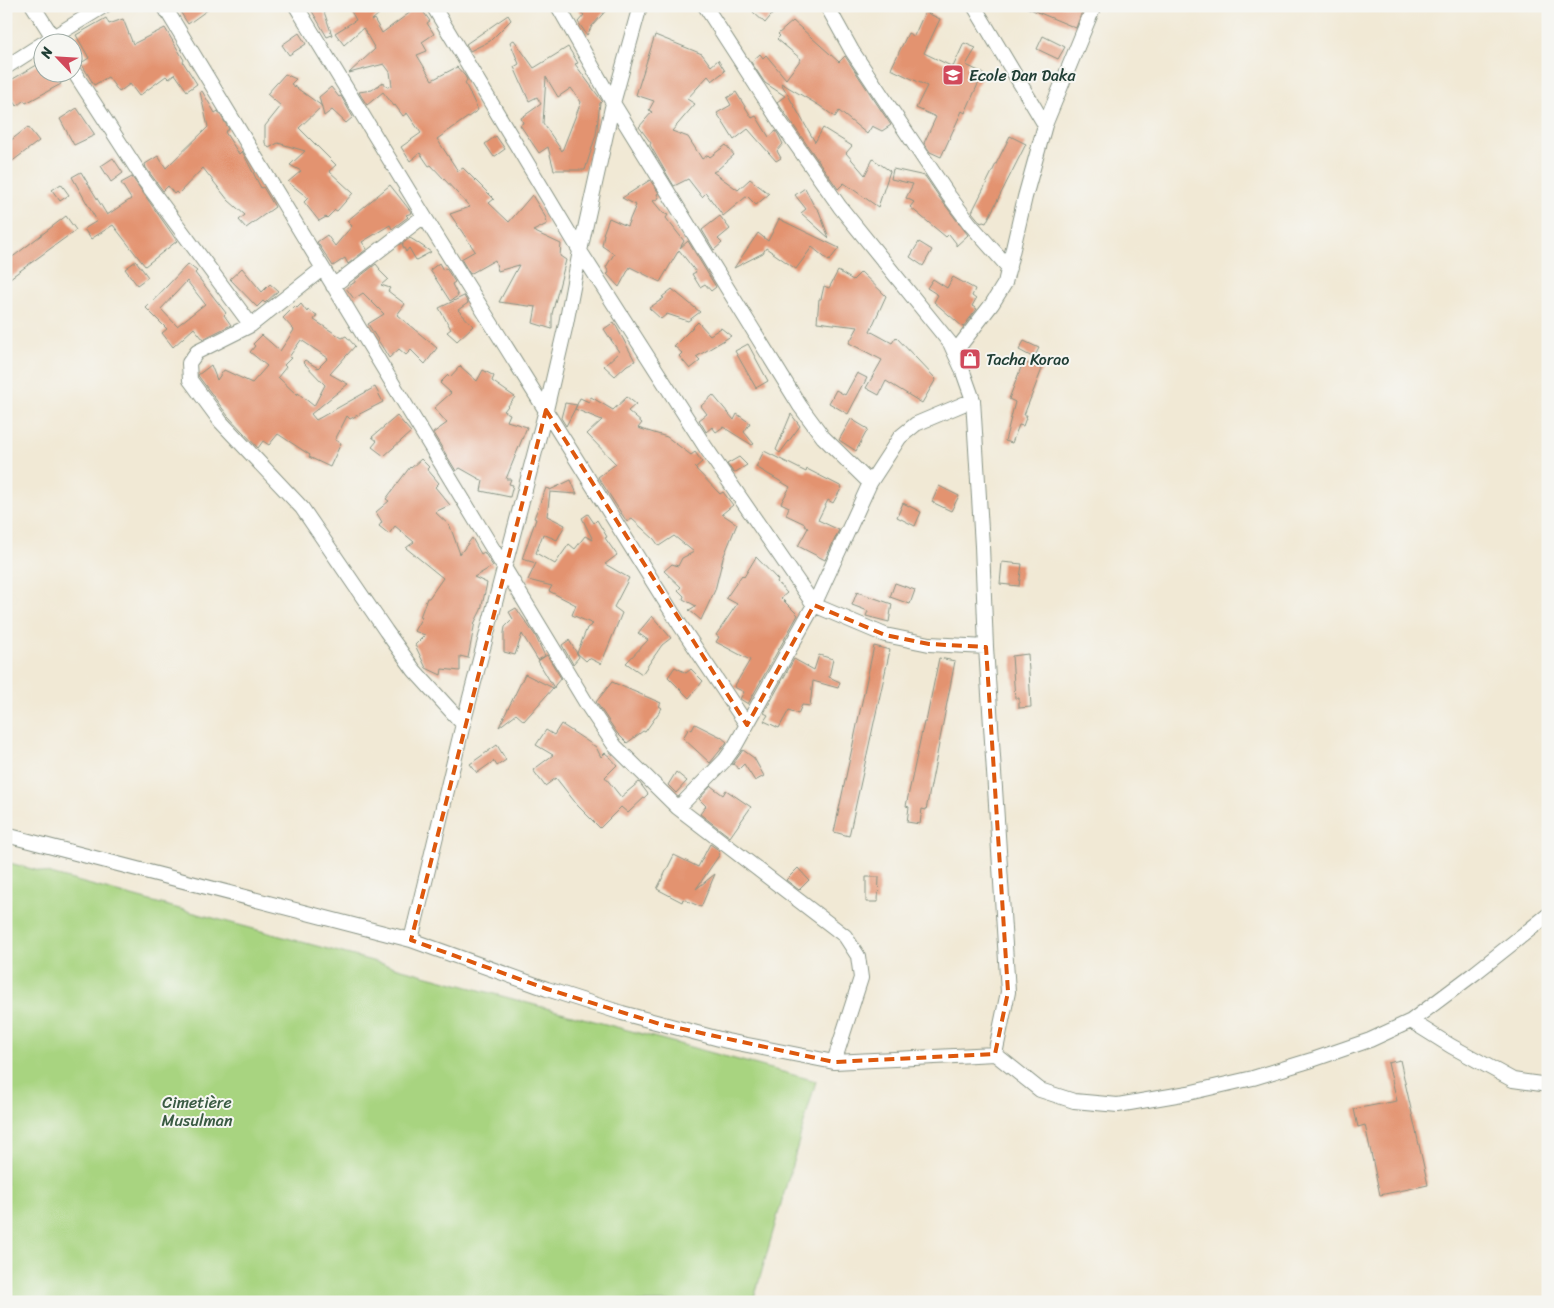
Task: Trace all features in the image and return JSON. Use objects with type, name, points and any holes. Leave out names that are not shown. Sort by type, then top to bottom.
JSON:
[{"type":"street","points":[[33,6],[45,32]]},
{"type":"street","points":[[64,32],[104,6]]},
{"type":"street","points":[[164,6],[503,568],[588,706],[615,746],[678,808],[845,936],[858,956],[861,978],[834,1062]]},
{"type":"street","points":[[296,6],[424,216],[680,626],[747,726]]},
{"type":"street","points":[[433,6],[580,250],[706,448],[814,605],[885,634],[929,644],[986,647]]},
{"type":"street","points":[[558,6],[613,103],[800,406],[823,437],[870,484]]},
{"type":"street","points":[[411,940],[503,568],[546,410],[613,103],[640,6]]},
{"type":"street","points":[[705,6],[778,119],[834,199],[905,289],[939,328],[955,352],[973,400],[986,647],[1008,992],[994,1054]]},
{"type":"street","points":[[827,6],[852,51],[944,189],[970,224],[1009,268]]},
{"type":"street","points":[[974,6],[1045,125]]},
{"type":"street","points":[[955,352],[1005,283],[1025,197],[1045,125],[1094,6]]},
{"type":"street","points":[[6,67],[32,52]]},
{"type":"street","points":[[80,82],[144,180],[251,325]]},
{"type":"street","points":[[333,286],[424,216]]},
{"type":"street","points":[[322,269],[251,325],[197,352],[189,363],[190,380],[222,422],[302,508],[414,670],[464,724]]},
{"type":"street","points":[[678,808],[725,760],[747,726],[814,605],[870,484],[900,437],[916,424],[973,400]]},
{"type":"street","points":[[6,835],[411,940],[622,1014],[726,1041],[834,1062],[994,1054],[1040,1090],[1074,1101],[1118,1105],[1188,1093],[1253,1078],[1370,1040],[1411,1021],[1548,915]]},
{"type":"street","points":[[1411,1021],[1450,1046],[1513,1080],[1548,1085]]},
{"type":"highlighted area","points":[[546,410],[747,725],[814,605],[885,635],[929,644],[986,647],[1008,992],[995,1054],[834,1062],[660,1024],[547,989],[411,940]]},
{"type":"green space","name":"Cimetière Musulman","points":[[6,862],[816,1081],[753,1302],[6,1302]]},
{"type":"building","points":[[191,6],[213,6],[188,24],[181,13]]},
{"type":"building","points":[[309,6],[322,6],[332,35],[327,37]]},
{"type":"building","points":[[348,6],[363,6],[367,14],[376,8],[380,13],[371,21],[374,19],[382,33],[419,6],[430,21],[427,23],[434,34],[422,42],[427,51],[417,55],[432,80],[457,67],[465,76],[467,80],[465,83],[478,110],[437,139],[458,171],[463,168],[494,199],[489,203],[509,222],[532,195],[546,218],[547,224],[533,231],[561,244],[560,256],[566,260],[552,314],[552,329],[533,323],[536,307],[499,302],[519,265],[498,271],[495,260],[470,274],[461,259],[475,251],[450,214],[470,207],[431,165],[429,166],[420,153],[410,161],[401,147],[421,133],[407,113],[403,116],[383,92],[367,105],[361,96],[359,92],[372,90],[383,82],[387,87],[392,86],[390,72],[384,64],[349,73],[375,49],[363,28],[344,45],[335,33],[356,20]]},
{"type":"building","points":[[574,6],[610,6],[592,26],[587,35],[578,22],[584,15]]},
{"type":"building","points":[[758,6],[779,6],[765,23],[753,12]]},
{"type":"building","points":[[1023,6],[1084,6],[1076,28]]},
{"type":"building","points":[[925,12],[940,19],[924,53],[953,67],[964,43],[976,48],[966,65],[983,73],[965,113],[962,111],[941,157],[930,152],[924,143],[936,117],[916,108],[927,86],[891,69],[908,33],[914,36]]},
{"type":"building","points":[[508,15],[511,20],[490,41],[470,51],[466,44]]},
{"type":"building","points":[[106,18],[109,24],[123,19],[133,44],[165,28],[197,84],[187,91],[175,74],[169,79],[166,76],[139,96],[130,84],[119,92],[108,77],[94,85],[82,65],[82,62],[89,58],[82,46],[81,32]]},
{"type":"building","points":[[793,21],[839,62],[845,56],[891,125],[882,131],[872,126],[867,134],[839,111],[835,117],[781,83],[815,142],[823,128],[852,146],[846,153],[865,175],[873,159],[890,171],[878,207],[844,183],[838,189],[777,102],[785,96],[765,83],[751,62],[760,54],[763,58],[766,55],[786,79],[801,59],[777,39],[780,36],[778,34]]},
{"type":"building","points":[[299,33],[306,44],[289,55],[282,45]]},
{"type":"building","points":[[655,35],[702,54],[711,66],[718,60],[725,71],[712,81],[708,76],[687,99],[695,104],[672,131],[688,137],[702,159],[708,155],[710,157],[726,145],[734,155],[713,172],[738,190],[750,179],[769,194],[756,205],[747,196],[723,216],[706,193],[702,197],[688,179],[674,186],[665,171],[650,145],[651,143],[639,127],[652,112],[649,110],[654,101],[636,95]]},
{"type":"building","points":[[1043,36],[1065,47],[1058,59],[1037,49]]},
{"type":"building","points":[[514,40],[534,68],[568,47],[578,63],[575,64],[602,101],[600,103],[596,135],[585,170],[554,170],[548,147],[539,153],[520,125],[523,123],[521,118],[541,104],[537,97],[529,101],[514,67],[519,64],[510,42]],"holes":[[[546,77],[558,97],[571,88],[581,102],[562,151],[543,123]]]},
{"type":"building","points":[[32,68],[32,82],[60,82],[61,84],[26,103],[24,100],[17,106],[6,83]]},
{"type":"building","points":[[285,74],[296,79],[291,84],[322,106],[299,128],[336,165],[329,171],[353,193],[337,211],[335,210],[327,218],[319,221],[304,202],[308,198],[288,182],[301,171],[290,165],[305,151],[278,143],[269,148],[265,143],[265,126],[281,106],[267,94]]},
{"type":"building","points":[[331,87],[339,97],[341,96],[353,117],[346,123],[332,110],[324,116],[319,97]]},
{"type":"building","points":[[202,91],[215,113],[218,111],[229,129],[225,132],[239,154],[242,151],[261,188],[263,187],[275,207],[246,228],[239,220],[245,215],[228,200],[203,168],[178,194],[176,192],[174,194],[168,186],[163,191],[146,168],[145,164],[158,156],[166,168],[208,127],[200,92]]},
{"type":"building","points":[[736,92],[752,118],[756,116],[769,137],[776,131],[783,144],[777,151],[781,158],[776,161],[748,129],[734,140],[717,113],[731,105],[727,98]]},
{"type":"building","points":[[77,108],[95,135],[74,145],[60,119]]},
{"type":"building","points":[[28,127],[39,141],[6,166],[6,144]]},
{"type":"building","points":[[496,136],[505,149],[494,157],[485,144]]},
{"type":"building","points":[[1010,136],[1026,144],[986,223],[981,223],[972,212]]},
{"type":"building","points":[[113,158],[123,173],[111,182],[101,166]]},
{"type":"building","points":[[893,169],[925,176],[968,235],[956,246],[956,243],[949,234],[946,237],[910,207],[914,202],[906,198],[913,184],[891,179]]},
{"type":"building","points":[[81,172],[107,215],[131,199],[121,183],[132,177],[177,241],[145,266],[113,225],[91,239],[84,229],[97,221],[72,177]]},
{"type":"building","points":[[650,180],[659,193],[657,194],[659,198],[653,201],[663,213],[668,215],[666,218],[684,241],[680,248],[688,241],[716,287],[711,291],[705,284],[700,287],[692,274],[696,272],[679,250],[660,282],[630,267],[619,287],[607,274],[609,273],[606,267],[614,254],[602,246],[603,234],[609,218],[627,226],[636,205],[622,198]]},
{"type":"building","points":[[61,184],[69,195],[60,201],[52,190]]},
{"type":"building","points":[[390,185],[412,213],[406,215],[408,217],[392,229],[390,225],[362,242],[367,249],[348,264],[345,258],[333,266],[317,242],[327,235],[335,246],[352,226],[347,221]]},
{"type":"building","points":[[805,188],[819,211],[829,238],[801,213],[806,209],[795,195]]},
{"type":"building","points":[[66,216],[76,230],[6,281],[6,262]]},
{"type":"building","points":[[720,216],[730,229],[718,239],[722,243],[714,250],[702,230]]},
{"type":"building","points":[[779,219],[839,248],[829,261],[812,247],[796,269],[766,248],[763,253],[734,268],[758,233],[768,241]]},
{"type":"building","points":[[410,238],[431,252],[416,260],[409,248],[406,252],[402,244]]},
{"type":"building","points":[[919,242],[932,250],[923,266],[910,257]]},
{"type":"building","points":[[136,261],[148,277],[137,285],[125,269]]},
{"type":"building","points":[[439,263],[443,270],[446,268],[455,282],[452,284],[458,296],[450,301],[430,270]]},
{"type":"building","points":[[188,264],[197,271],[195,273],[226,313],[224,315],[231,325],[203,339],[194,328],[173,347],[162,333],[167,329],[146,308]],"holes":[[[187,281],[205,304],[177,326],[161,309]]]},
{"type":"building","points":[[376,264],[388,279],[381,285],[390,288],[388,291],[405,304],[397,315],[437,348],[425,364],[411,350],[406,355],[399,349],[389,358],[368,324],[384,314],[363,293],[354,299],[346,288]]},
{"type":"building","points":[[242,268],[262,292],[270,284],[278,291],[265,303],[263,301],[257,307],[230,279]]},
{"type":"building","points":[[838,271],[853,280],[861,272],[886,296],[870,331],[892,343],[896,337],[936,379],[922,403],[886,381],[879,395],[866,388],[882,360],[849,343],[858,327],[817,322],[819,299],[821,299],[824,286],[829,288]]},
{"type":"building","points":[[953,277],[975,289],[972,296],[976,299],[972,306],[977,309],[963,327],[934,302],[938,295],[927,288],[933,279],[947,288]]},
{"type":"building","points":[[672,289],[700,312],[688,321],[667,314],[661,319],[649,308],[664,298],[662,297]]},
{"type":"building","points":[[464,296],[468,303],[458,310],[473,326],[457,341],[447,332],[451,329],[439,308]]},
{"type":"building","points":[[301,304],[307,312],[308,310],[317,315],[314,320],[342,338],[346,336],[355,346],[330,374],[348,384],[311,414],[316,420],[375,387],[383,402],[350,419],[347,416],[335,440],[341,443],[330,467],[309,457],[310,455],[278,434],[269,445],[263,441],[258,448],[228,416],[198,375],[211,365],[217,380],[224,370],[252,383],[267,366],[250,352],[255,346],[253,344],[262,335],[280,351],[294,330],[283,318],[295,306],[297,308]],"holes":[[[301,340],[328,358],[318,368],[305,360],[303,362],[325,385],[314,406],[298,393],[297,395],[278,377],[286,367],[284,365],[291,358],[289,357]]]},
{"type":"building","points":[[614,322],[635,361],[627,365],[615,376],[604,366],[619,352],[604,329]]},
{"type":"building","points":[[698,322],[710,335],[721,328],[731,336],[696,357],[700,361],[690,369],[679,356],[682,353],[674,346]]},
{"type":"building","points":[[1024,341],[1039,348],[1034,358],[1019,350]]},
{"type":"building","points":[[748,344],[768,381],[756,388],[735,351]]},
{"type":"building","points":[[1023,362],[1042,369],[1024,415],[1027,415],[1023,426],[1019,425],[1012,443],[1005,441],[1015,402],[1009,399]]},
{"type":"building","points":[[460,366],[477,381],[483,370],[494,376],[492,381],[515,397],[504,411],[510,414],[507,421],[527,427],[506,479],[511,479],[509,484],[513,485],[510,497],[481,491],[483,481],[460,468],[456,471],[433,433],[447,423],[434,408],[451,393],[440,383],[448,375],[450,377]]},
{"type":"building","points":[[857,373],[867,378],[848,414],[829,403],[836,390],[845,395]]},
{"type":"building","points":[[713,395],[734,420],[737,414],[750,423],[744,432],[754,444],[752,445],[723,427],[716,432],[712,427],[706,432],[699,420],[707,414],[701,406]]},
{"type":"building","points":[[591,397],[613,410],[627,397],[636,404],[628,411],[642,423],[638,428],[667,437],[691,455],[695,452],[702,462],[695,468],[720,494],[723,492],[733,505],[722,514],[737,524],[723,558],[715,590],[701,620],[689,610],[696,606],[683,599],[684,596],[678,590],[681,587],[664,571],[672,564],[678,566],[682,558],[694,552],[674,536],[659,546],[632,519],[627,522],[598,477],[616,464],[587,434],[602,420],[575,409],[580,398],[589,402]]},
{"type":"building","points":[[565,403],[577,405],[566,426],[561,418]]},
{"type":"building","points":[[791,414],[800,426],[780,453],[776,450]]},
{"type":"building","points":[[397,416],[411,432],[384,456],[372,447],[377,441],[372,437]]},
{"type":"building","points":[[851,419],[868,429],[856,451],[839,440]]},
{"type":"building","points":[[764,451],[806,472],[807,469],[842,487],[833,503],[828,500],[818,520],[839,530],[825,560],[798,546],[808,528],[804,526],[805,524],[786,515],[789,507],[781,503],[790,487],[756,467]]},
{"type":"building","points":[[739,457],[747,465],[734,473],[727,464]]},
{"type":"building","points":[[421,459],[429,467],[427,469],[439,483],[435,487],[450,505],[435,512],[450,526],[460,554],[472,538],[481,554],[484,552],[493,566],[474,577],[487,583],[481,610],[475,622],[468,658],[460,656],[460,671],[442,669],[441,675],[426,668],[415,645],[425,635],[414,631],[422,617],[420,617],[427,598],[429,598],[443,578],[406,548],[414,542],[395,526],[389,534],[379,526],[382,522],[376,512],[389,501],[386,499],[410,467]]},
{"type":"building","points":[[571,480],[577,494],[550,492],[547,516],[565,525],[557,540],[543,534],[536,553],[555,564],[569,544],[575,549],[585,536],[593,540],[582,518],[588,514],[594,523],[597,520],[607,537],[605,538],[617,555],[605,564],[629,578],[614,607],[622,613],[601,664],[589,658],[586,661],[577,653],[587,628],[593,624],[572,615],[576,605],[549,591],[552,586],[528,580],[536,563],[522,559],[536,519],[534,518],[546,488],[550,490]]},
{"type":"building","points":[[939,486],[959,496],[951,511],[932,502]]},
{"type":"building","points":[[903,503],[921,512],[915,526],[897,517]]},
{"type":"building","points":[[756,557],[778,580],[777,582],[787,593],[781,598],[798,615],[748,704],[740,699],[744,692],[734,687],[750,660],[716,642],[719,637],[716,635],[737,604],[726,598],[742,575],[744,577]]},
{"type":"building","points":[[1002,562],[1022,564],[1019,586],[1000,584]]},
{"type":"building","points":[[895,583],[915,590],[910,604],[890,597]]},
{"type":"building","points":[[857,592],[892,604],[889,622],[866,616],[868,611],[852,605]]},
{"type":"building","points":[[516,608],[535,635],[545,656],[538,660],[522,634],[515,655],[504,652],[505,627],[513,619],[509,612]]},
{"type":"building","points":[[652,616],[671,638],[662,645],[642,674],[626,663],[648,640],[638,633]]},
{"type":"building","points":[[569,640],[579,657],[573,664],[562,645]]},
{"type":"building","points":[[874,646],[890,650],[849,836],[834,832]]},
{"type":"building","points":[[1028,654],[1031,707],[1019,708],[1019,698],[1015,698],[1012,656]]},
{"type":"building","points":[[547,655],[561,678],[554,688],[538,661]]},
{"type":"building","points":[[819,655],[833,659],[829,677],[840,682],[838,688],[813,681],[810,706],[802,705],[798,714],[789,710],[779,728],[764,721],[768,715],[764,713],[794,659],[814,670]]},
{"type":"building","points":[[939,658],[955,661],[934,770],[926,810],[922,809],[920,824],[907,822],[909,807],[906,806]]},
{"type":"building","points":[[675,667],[686,673],[691,669],[703,681],[689,698],[668,677]]},
{"type":"building","points":[[525,674],[553,688],[524,721],[516,714],[499,727]]},
{"type":"building","points":[[612,682],[661,703],[659,706],[662,708],[645,732],[643,731],[627,743],[617,733],[596,702]]},
{"type":"building","points":[[561,724],[596,747],[601,757],[605,753],[617,765],[605,777],[621,797],[639,782],[648,794],[628,813],[621,807],[600,828],[578,806],[556,778],[545,786],[533,770],[553,755],[536,745],[546,730],[554,735]]},
{"type":"building","points":[[695,724],[727,742],[710,763],[683,738],[689,728],[692,730]]},
{"type":"building","points":[[497,745],[506,760],[497,766],[494,761],[477,773],[470,764]]},
{"type":"building","points":[[743,750],[754,758],[764,776],[755,781],[744,764],[739,769],[733,764]]},
{"type":"building","points":[[676,772],[687,781],[676,793],[668,785]]},
{"type":"building","points":[[711,786],[723,795],[726,790],[751,807],[730,837],[700,814],[706,806],[699,799]]},
{"type":"building","points":[[710,844],[720,851],[718,853],[720,854],[696,889],[715,874],[701,907],[683,899],[682,902],[657,889],[674,855],[698,867]]},
{"type":"building","points":[[798,868],[809,880],[799,890],[786,880]]},
{"type":"building","points":[[866,877],[879,877],[878,902],[866,902]]},
{"type":"building","points":[[1400,1060],[1428,1185],[1380,1195],[1365,1125],[1358,1127],[1354,1109],[1397,1101],[1388,1063]]},
{"type":"place","name":"Ecole Dan Daka","points":[[953,75]]},
{"type":"place","name":"Tacha Korao","points":[[970,359]]}]
